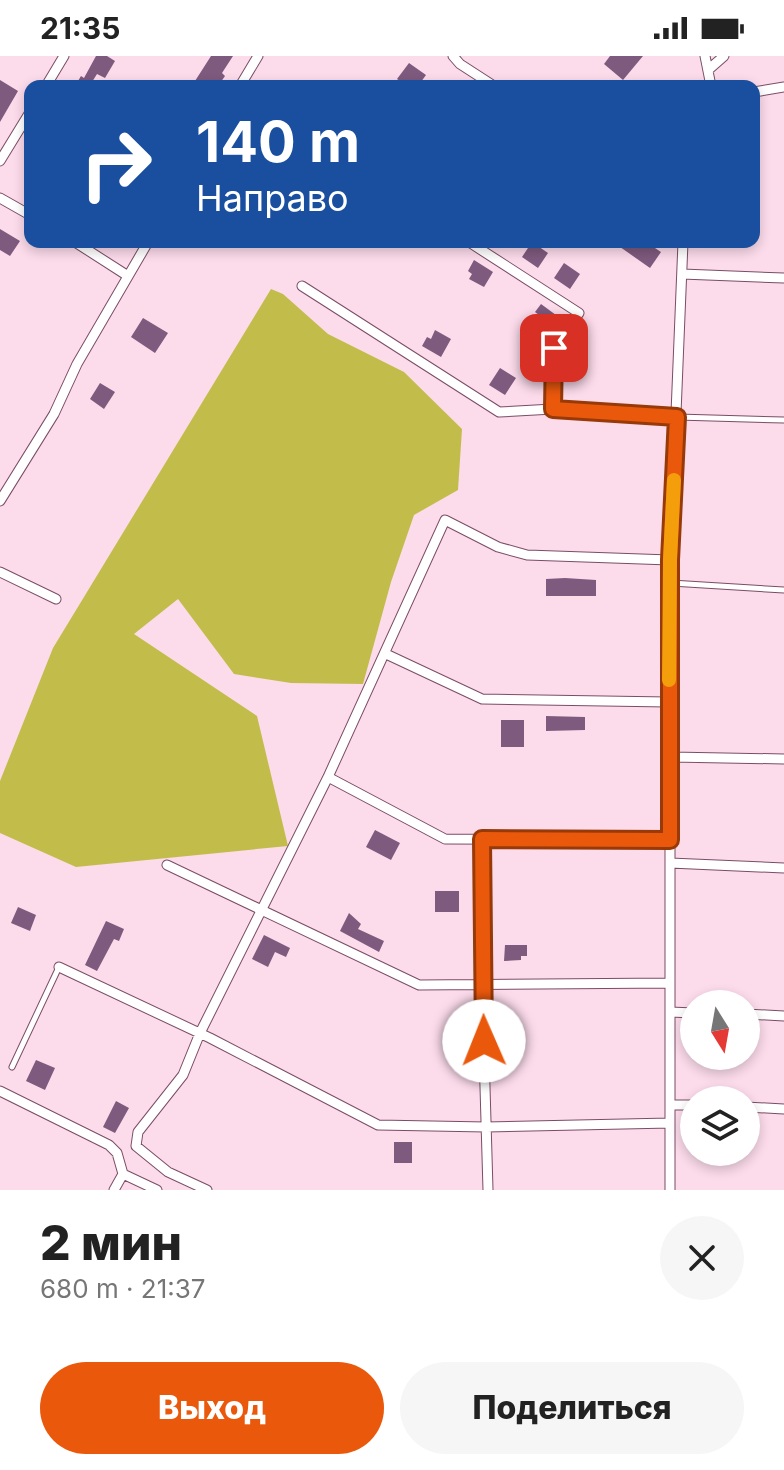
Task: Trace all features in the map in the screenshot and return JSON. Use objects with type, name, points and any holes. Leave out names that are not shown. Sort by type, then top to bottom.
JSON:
[{"type":"street","points":[[50,80],[64,56]]},
{"type":"street","points":[[244,80],[258,56]]},
{"type":"street","points":[[453,56],[485,80]]},
{"type":"street","points":[[705,56],[710,80]]},
{"type":"street","points":[[708,70],[724,56]]},
{"type":"street","points":[[760,91],[784,87]]},
{"type":"street","points":[[0,161],[24,122]]},
{"type":"street","points":[[0,198],[24,212]]},
{"type":"street","points":[[84,248],[128,276]]},
{"type":"street","points":[[0,501],[54,414],[77,364],[144,248]]},
{"type":"street","points":[[478,248],[579,313],[554,348],[553,409]]},
{"type":"street","points":[[670,1190],[671,757],[668,702],[670,560],[683,248]]},
{"type":"street","points":[[682,274],[784,278]]},
{"type":"street","points":[[302,286],[499,412],[553,409],[677,417]]},
{"type":"street","points":[[207,1190],[168,1172],[136,1146],[138,1132],[183,1075],[200,1033],[328,777],[445,520],[498,547],[527,555],[670,560]]},
{"type":"street","points":[[0,572],[56,599]]},
{"type":"street","points":[[386,654],[482,699],[668,702]]},
{"type":"street","points":[[671,757],[784,759]]},
{"type":"street","points":[[328,777],[445,839],[670,840]]},
{"type":"street","points":[[482,839],[482,984],[488,1190]]},
{"type":"street","points":[[670,863],[784,868]]},
{"type":"street","points":[[167,865],[419,985],[670,983]]},
{"type":"street","points":[[59,967],[200,1033],[378,1125],[486,1127],[670,1123]]},
{"type":"street","points":[[670,1012],[680,1012]]},
{"type":"street","points":[[760,1015],[784,1016]]},
{"type":"street","points":[[0,1091],[109,1145],[117,1153],[123,1174],[114,1190]]},
{"type":"street","points":[[670,1105],[680,1105]]},
{"type":"street","points":[[760,1108],[784,1109]]},
{"type":"street","points":[[123,1174],[157,1190]]},
{"type":"lane","points":[[677,417],[784,420]]},
{"type":"lane","points":[[671,583],[784,590]]},
{"type":"lane","points":[[12,1067],[59,967]]},
{"type":"shaded area","points":[[271,289],[283,294],[328,334],[404,372],[462,429],[458,490],[414,515],[391,582],[363,684],[291,683],[234,674],[178,599],[134,634],[257,716],[288,846],[76,867],[0,833],[0,781],[53,648]]},
{"type":"building","points":[[96,56],[107,56],[115,61],[105,78],[97,74],[93,80],[79,80],[81,76],[84,78]]},
{"type":"building","points":[[211,56],[233,56],[222,73],[225,76],[222,80],[196,80]]},
{"type":"building","points":[[610,56],[643,56],[623,80],[604,64]]},
{"type":"building","points":[[409,63],[426,75],[422,80],[397,79]]},
{"type":"building","points":[[0,80],[18,91],[0,122]]},
{"type":"building","points":[[0,229],[20,241],[10,256],[0,250]]},
{"type":"building","points":[[528,248],[541,248],[548,253],[538,268],[522,257]]},
{"type":"building","points":[[622,248],[655,248],[661,252],[650,268]]},
{"type":"building","points":[[474,260],[493,272],[484,287],[469,279],[472,274],[468,271]]},
{"type":"building","points":[[564,263],[580,274],[570,289],[554,278]]},
{"type":"building","points":[[541,304],[560,318],[550,332],[534,320],[539,315],[535,312]]},
{"type":"building","points":[[143,318],[168,333],[155,353],[131,337]]},
{"type":"building","points":[[435,330],[451,339],[441,357],[422,346],[427,337],[431,339]]},
{"type":"building","points":[[500,368],[516,378],[505,395],[489,385]]},
{"type":"building","points":[[100,383],[115,392],[104,409],[90,399]]},
{"type":"building","points":[[546,579],[596,580],[596,596],[546,596]]},
{"type":"building","points":[[546,716],[585,717],[585,730],[546,731]]},
{"type":"building","points":[[501,720],[524,720],[524,747],[501,747]]},
{"type":"building","points":[[375,830],[400,843],[391,860],[366,847]]},
{"type":"building","points":[[435,891],[459,891],[459,912],[435,912]]},
{"type":"building","points":[[18,907],[36,915],[30,931],[11,923]]},
{"type":"building","points":[[349,913],[361,924],[358,929],[384,941],[379,952],[340,931]]},
{"type":"building","points":[[106,921],[124,929],[119,941],[114,939],[97,971],[85,965]]},
{"type":"building","points":[[264,935],[290,948],[286,957],[275,952],[268,967],[252,959]]},
{"type":"building","points":[[505,945],[527,945],[527,956],[521,956],[521,960],[504,961]]},
{"type":"building","points":[[36,1060],[55,1068],[45,1090],[26,1081]]},
{"type":"building","points":[[116,1101],[129,1108],[115,1133],[103,1127]]},
{"type":"building","points":[[394,1142],[412,1142],[412,1163],[394,1163]]},
{"type":"slow traffic","points":[[669,680],[674,480]]},
{"type":"route","points":[[484,1041],[482,839],[670,840],[670,560],[677,417],[553,409],[554,348]]}]
